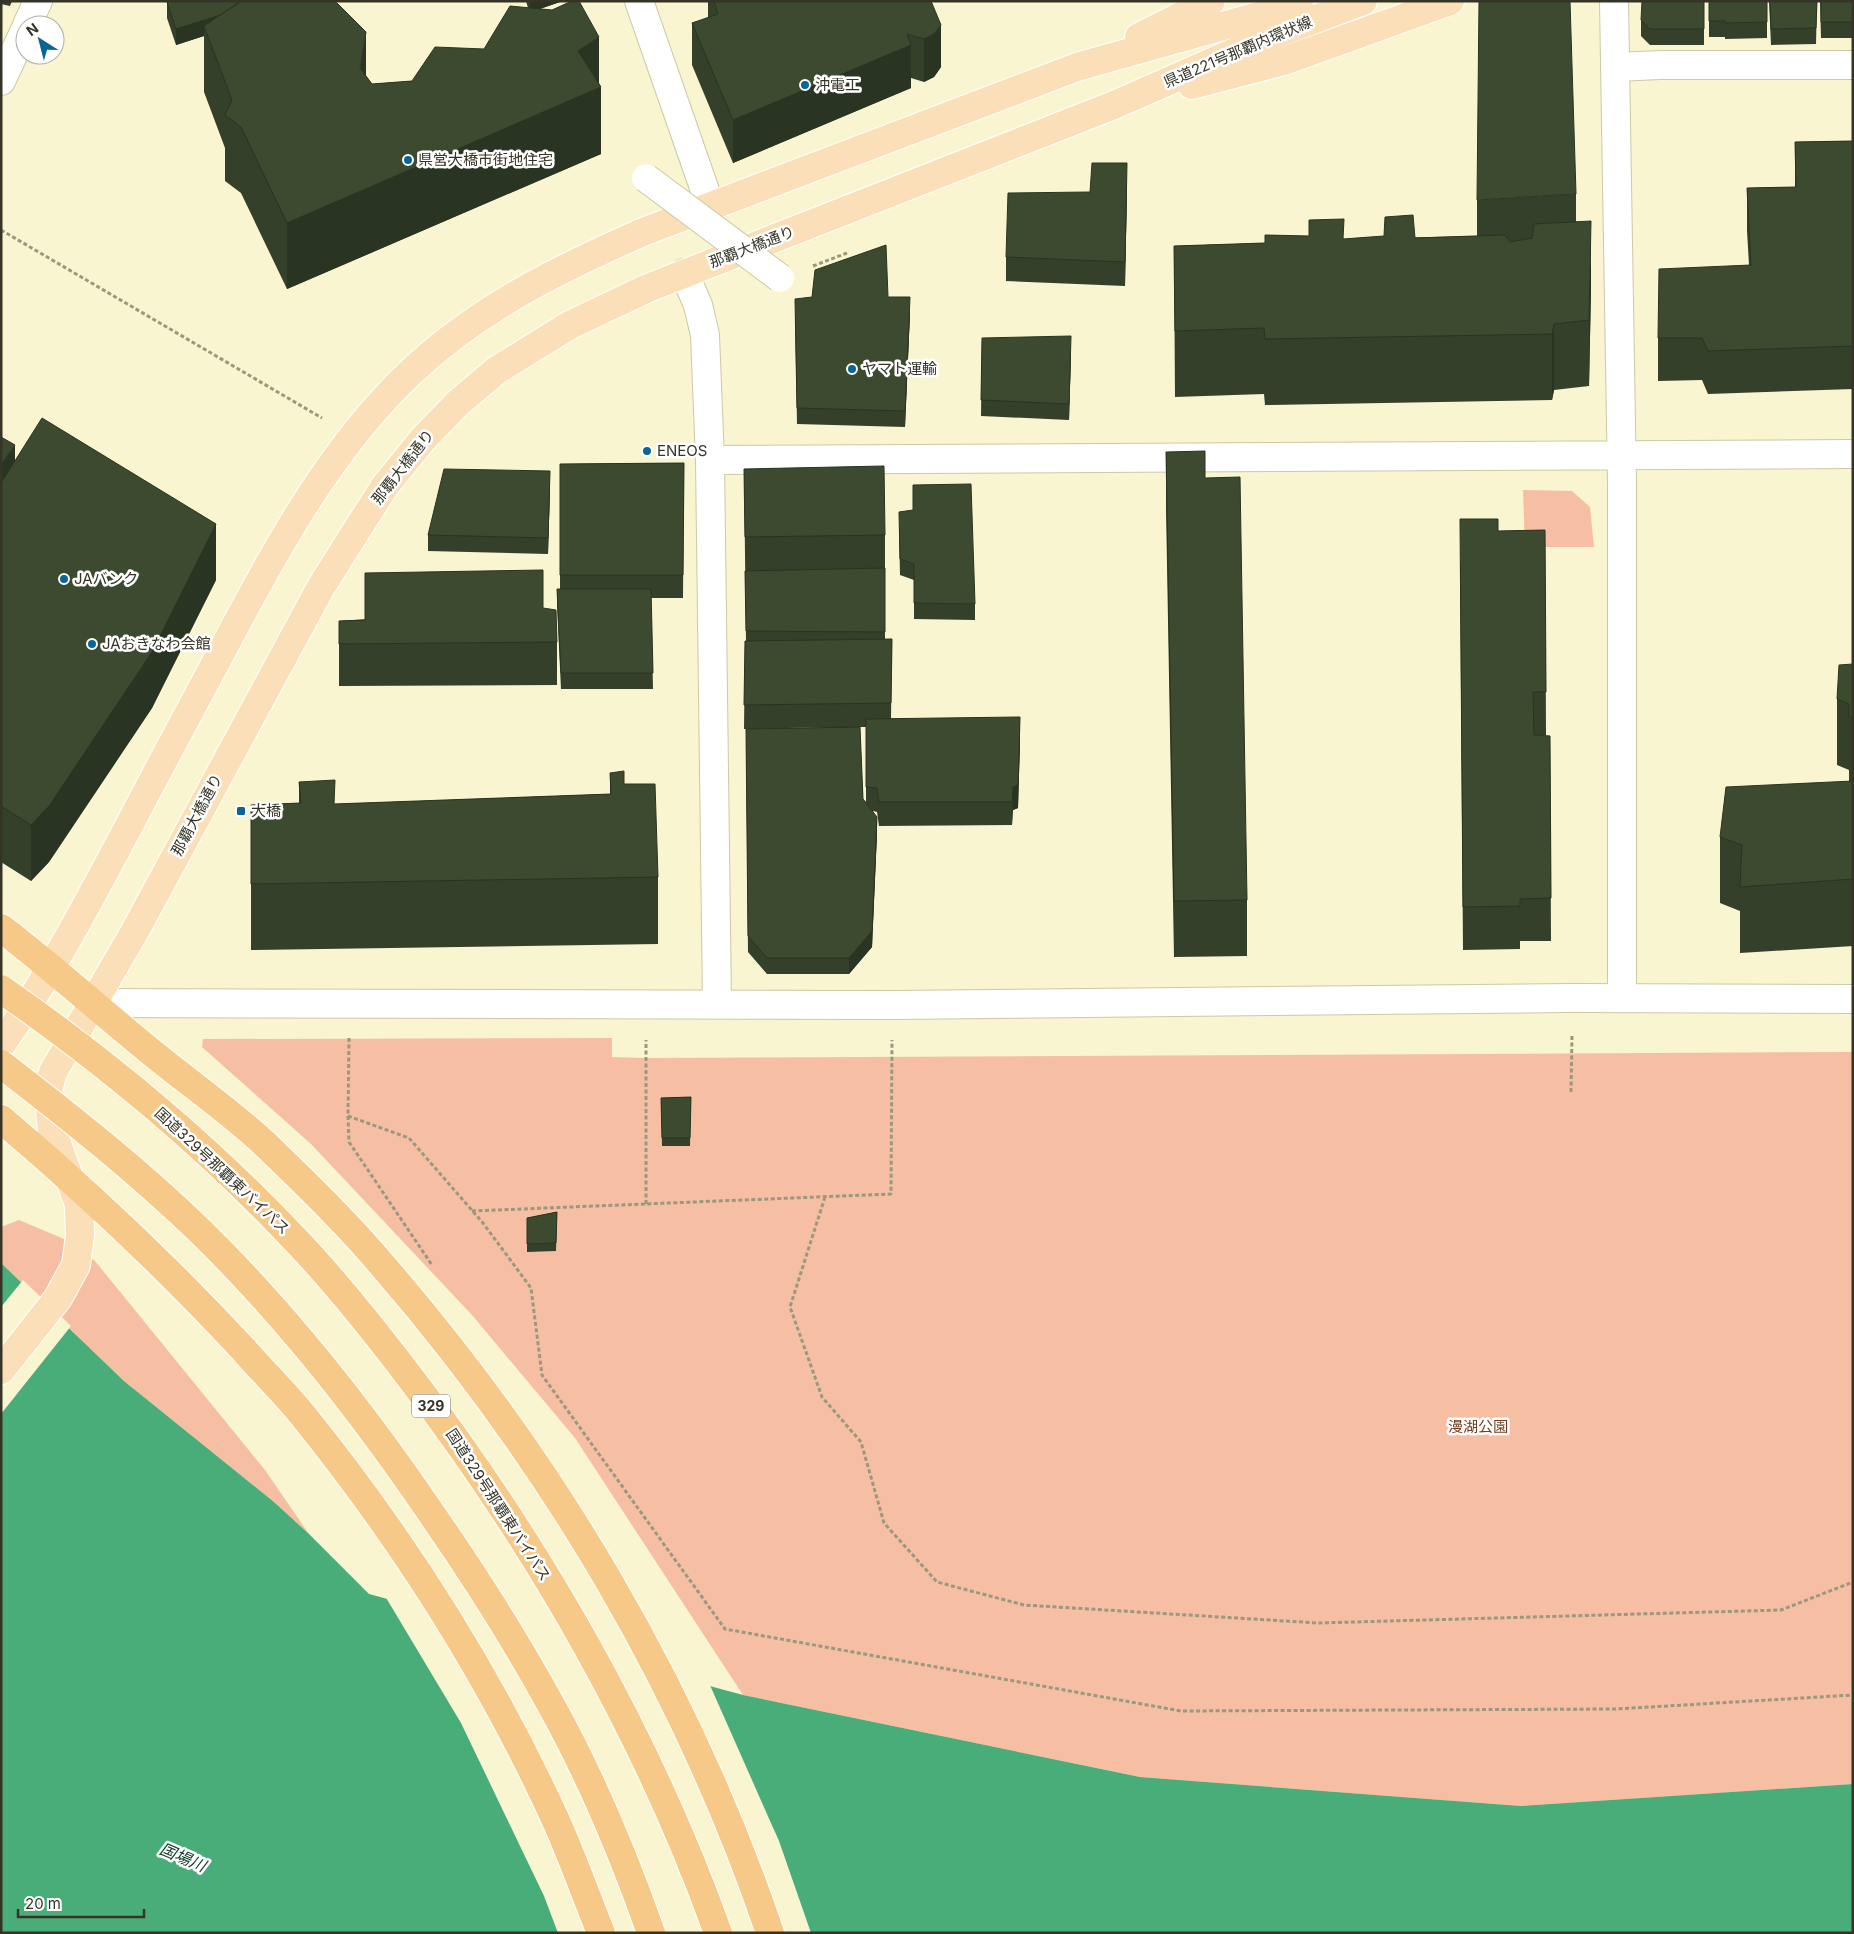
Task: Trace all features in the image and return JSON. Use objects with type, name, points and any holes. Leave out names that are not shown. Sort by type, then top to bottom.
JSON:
[{"type":"highway","points":[[1,928],[264,1143],[313,1191],[382,1264],[461,1360],[574,1523],[631,1618],[696,1749],[752,1880],[770,1933]]},
{"type":"highway","name":"国道329号那覇東バイパス","points":[[1,989],[102,1064],[190,1138],[240,1184],[295,1239],[394,1357],[454,1436],[495,1495],[534,1556],[601,1674],[651,1771],[680,1835],[718,1933]]},
{"type":"highway","points":[[1,1064],[109,1149],[201,1232],[293,1331],[338,1385],[403,1472],[481,1586],[552,1706],[598,1799],[651,1933]]},
{"type":"highway","points":[[1,1118],[69,1176],[211,1315],[303,1415],[349,1473],[434,1598],[510,1728],[557,1824],[601,1933]]},
{"type":"main road","points":[[1,1044],[52,968],[88,904],[271,560],[326,473],[392,391],[411,372],[479,317],[520,291],[578,261],[710,205],[1077,68],[1210,1]]},
{"type":"main road","name":"県道221号那覇内環状線","points":[[1077,68],[1269,13],[1300,1]]},
{"type":"main road","name":"県道221号那覇内環状線","points":[[1114,105],[1276,34],[1363,1]]},
{"type":"main road","points":[[1114,105],[1284,62],[1450,1]]},
{"type":"main road","name":"那覇大橋通り","points":[[1,1370],[58,1298],[76,1265],[80,1235],[79,1205],[52,1130],[48,1090],[53,1072],[135,931],[321,587],[385,486],[422,439],[458,403],[497,370],[570,325],[607,306],[684,273],[1114,105]]},
{"type":"street","points":[[32,15],[38,1]]},
{"type":"street","points":[[639,1],[710,205]]},
{"type":"street","points":[[1614,1],[1622,456],[1622,998]]},
{"type":"street","points":[[1,81],[15,51]]},
{"type":"street","points":[[1616,68],[1660,65],[1853,65]]},
{"type":"street","points":[[646,178],[780,278]]},
{"type":"street","points":[[684,273],[698,305],[705,334],[710,460],[717,1004]]},
{"type":"street","points":[[710,460],[1853,454]]},
{"type":"street","points":[[92,1003],[902,1004],[1622,998],[1853,999]]},
{"type":"path","points":[[1,230],[324,418],[352,439]]},
{"type":"path","points":[[349,1032],[349,1142],[436,1271]]},
{"type":"path","points":[[1571,1092],[1572,1033]]},
{"type":"path","points":[[471,1211],[891,1194],[892,1038]]},
{"type":"path","points":[[646,1039],[646,1204]]},
{"type":"path","points":[[348,1116],[409,1138],[483,1223],[531,1288],[542,1375],[725,1629],[1181,1711],[1616,1709],[1853,1695]]},
{"type":"path","points":[[825,1197],[790,1307],[822,1397],[861,1442],[884,1523],[937,1582],[1024,1605],[1318,1623],[1781,1610],[1853,1582]]},
{"type":"green space","points":[[1523,490],[1572,491],[1590,507],[1594,547],[1525,547]]},
{"type":"green space","name":"漫湖公園","points":[[612,1038],[612,1057],[646,1058],[1853,1052],[1853,1784],[1521,1806],[1140,1777],[743,1695],[575,1438],[472,1315],[311,1144],[202,1047],[203,1039]]},
{"type":"green space","points":[[19,1220],[64,1239],[95,1261],[265,1470],[309,1534],[274,1502],[124,1381],[1,1263],[1,1227]]},
{"type":"water","name":"国場川","points":[[1,1263],[124,1381],[274,1502],[369,1594],[743,1695],[1140,1777],[1521,1806],[1853,1784],[1853,1933],[1,1933]]},
{"type":"pier","points":[[23,1280],[71,1326],[1,1414],[1,1307]]},
{"type":"pier","points":[[385,1596],[709,1683],[779,1841],[811,1933],[558,1933],[544,1896],[461,1723]]},
{"type":"building","points":[[239,1],[239,3],[220,15],[176,29],[167,2]]},
{"type":"building","points":[[241,1],[334,1],[366,32],[360,68],[372,84],[412,81],[435,47],[484,49],[510,6],[552,10],[572,1],[579,1],[599,37],[578,51],[601,87],[287,223],[241,127],[225,115],[232,100],[204,26]]},
{"type":"building","name":"沖電工","points":[[714,1],[931,1],[941,25],[934,34],[924,39],[907,34],[911,45],[733,120],[692,23],[718,14]]},
{"type":"building","points":[[1479,1],[1570,1],[1576,194],[1477,200]]},
{"type":"building","points":[[1642,1],[1704,1],[1704,29],[1650,29],[1641,20]]},
{"type":"building","points":[[1709,1],[1767,1],[1767,22],[1725,23],[1725,21],[1709,21]]},
{"type":"building","points":[[1770,1],[1817,1],[1816,28],[1771,29]]},
{"type":"building","points":[[1821,1],[1853,1],[1853,22],[1821,22]]},
{"type":"building","points":[[1853,141],[1853,346],[1708,351],[1702,338],[1658,338],[1659,269],[1751,265],[1747,188],[1796,187],[1795,142]]},
{"type":"building","points":[[1092,163],[1127,163],[1125,262],[1006,257],[1008,193],[1090,192]]},
{"type":"building","points":[[1413,215],[1415,238],[1505,235],[1510,242],[1532,238],[1534,224],[1591,221],[1589,320],[1554,324],[1552,334],[1265,339],[1264,328],[1175,331],[1174,246],[1265,243],[1265,235],[1309,236],[1309,220],[1344,219],[1343,239],[1384,236],[1385,217]]},
{"type":"building","name":"ヤマト運輸","points":[[886,245],[888,297],[910,297],[905,411],[797,408],[795,299],[812,297],[815,270]]},
{"type":"building","points":[[1071,336],[1069,404],[981,400],[982,338]]},
{"type":"building","name":"JAおきなわ会館","points":[[42,418],[216,524],[152,652],[49,806],[31,825],[1,806],[1,483]]},
{"type":"building","points":[[1,437],[15,445],[1,465]]},
{"type":"building","points":[[1205,451],[1205,478],[1240,477],[1247,900],[1174,901],[1166,452]]},
{"type":"building","points":[[684,463],[683,575],[560,575],[560,464]]},
{"type":"building","points":[[884,466],[885,535],[745,537],[744,469]]},
{"type":"building","points":[[444,469],[550,471],[548,538],[428,535]]},
{"type":"building","points":[[971,484],[975,604],[914,603],[914,564],[900,559],[899,512],[913,510],[913,485]]},
{"type":"building","points":[[1460,519],[1498,519],[1498,531],[1545,530],[1546,692],[1533,692],[1534,735],[1550,736],[1551,898],[1520,899],[1520,906],[1463,907]]},
{"type":"building","points":[[885,568],[885,632],[746,631],[745,571]]},
{"type":"building","points":[[543,570],[543,608],[556,610],[557,642],[339,644],[339,621],[365,620],[365,573]]},
{"type":"building","points":[[557,589],[651,589],[653,673],[561,673]]},
{"type":"building","points":[[892,639],[891,703],[744,705],[745,641]]},
{"type":"building","points":[[1853,664],[1853,717],[1849,717],[1849,704],[1837,699],[1839,665]]},
{"type":"building","points":[[1020,717],[1018,785],[1013,787],[1012,802],[879,802],[877,788],[866,787],[866,719]]},
{"type":"building","points":[[860,727],[863,799],[877,817],[872,931],[849,958],[767,958],[748,936],[746,729]]},
{"type":"building","points":[[624,771],[624,784],[655,784],[658,877],[251,884],[251,805],[301,803],[299,782],[335,780],[334,804],[611,794],[610,773]]},
{"type":"building","points":[[1853,781],[1853,879],[1740,887],[1742,845],[1720,837],[1726,787]]},
{"type":"building","points":[[691,1097],[690,1138],[662,1138],[661,1098]]},
{"type":"building","points":[[557,1212],[556,1243],[527,1244],[527,1218]]},
{"type":"place","name":"沖電工","points":[[805,85]]},
{"type":"place","name":"県営大橋市街地住宅","points":[[408,160]]},
{"type":"place","name":"ヤマト運輸","points":[[852,369]]},
{"type":"place","name":"ENEOS","points":[[647,451]]},
{"type":"place","name":"JAバンク","points":[[64,579]]},
{"type":"place","name":"JAおきなわ会館","points":[[92,644]]},
{"type":"place","name":"大橋","points":[[241,811]]}]
